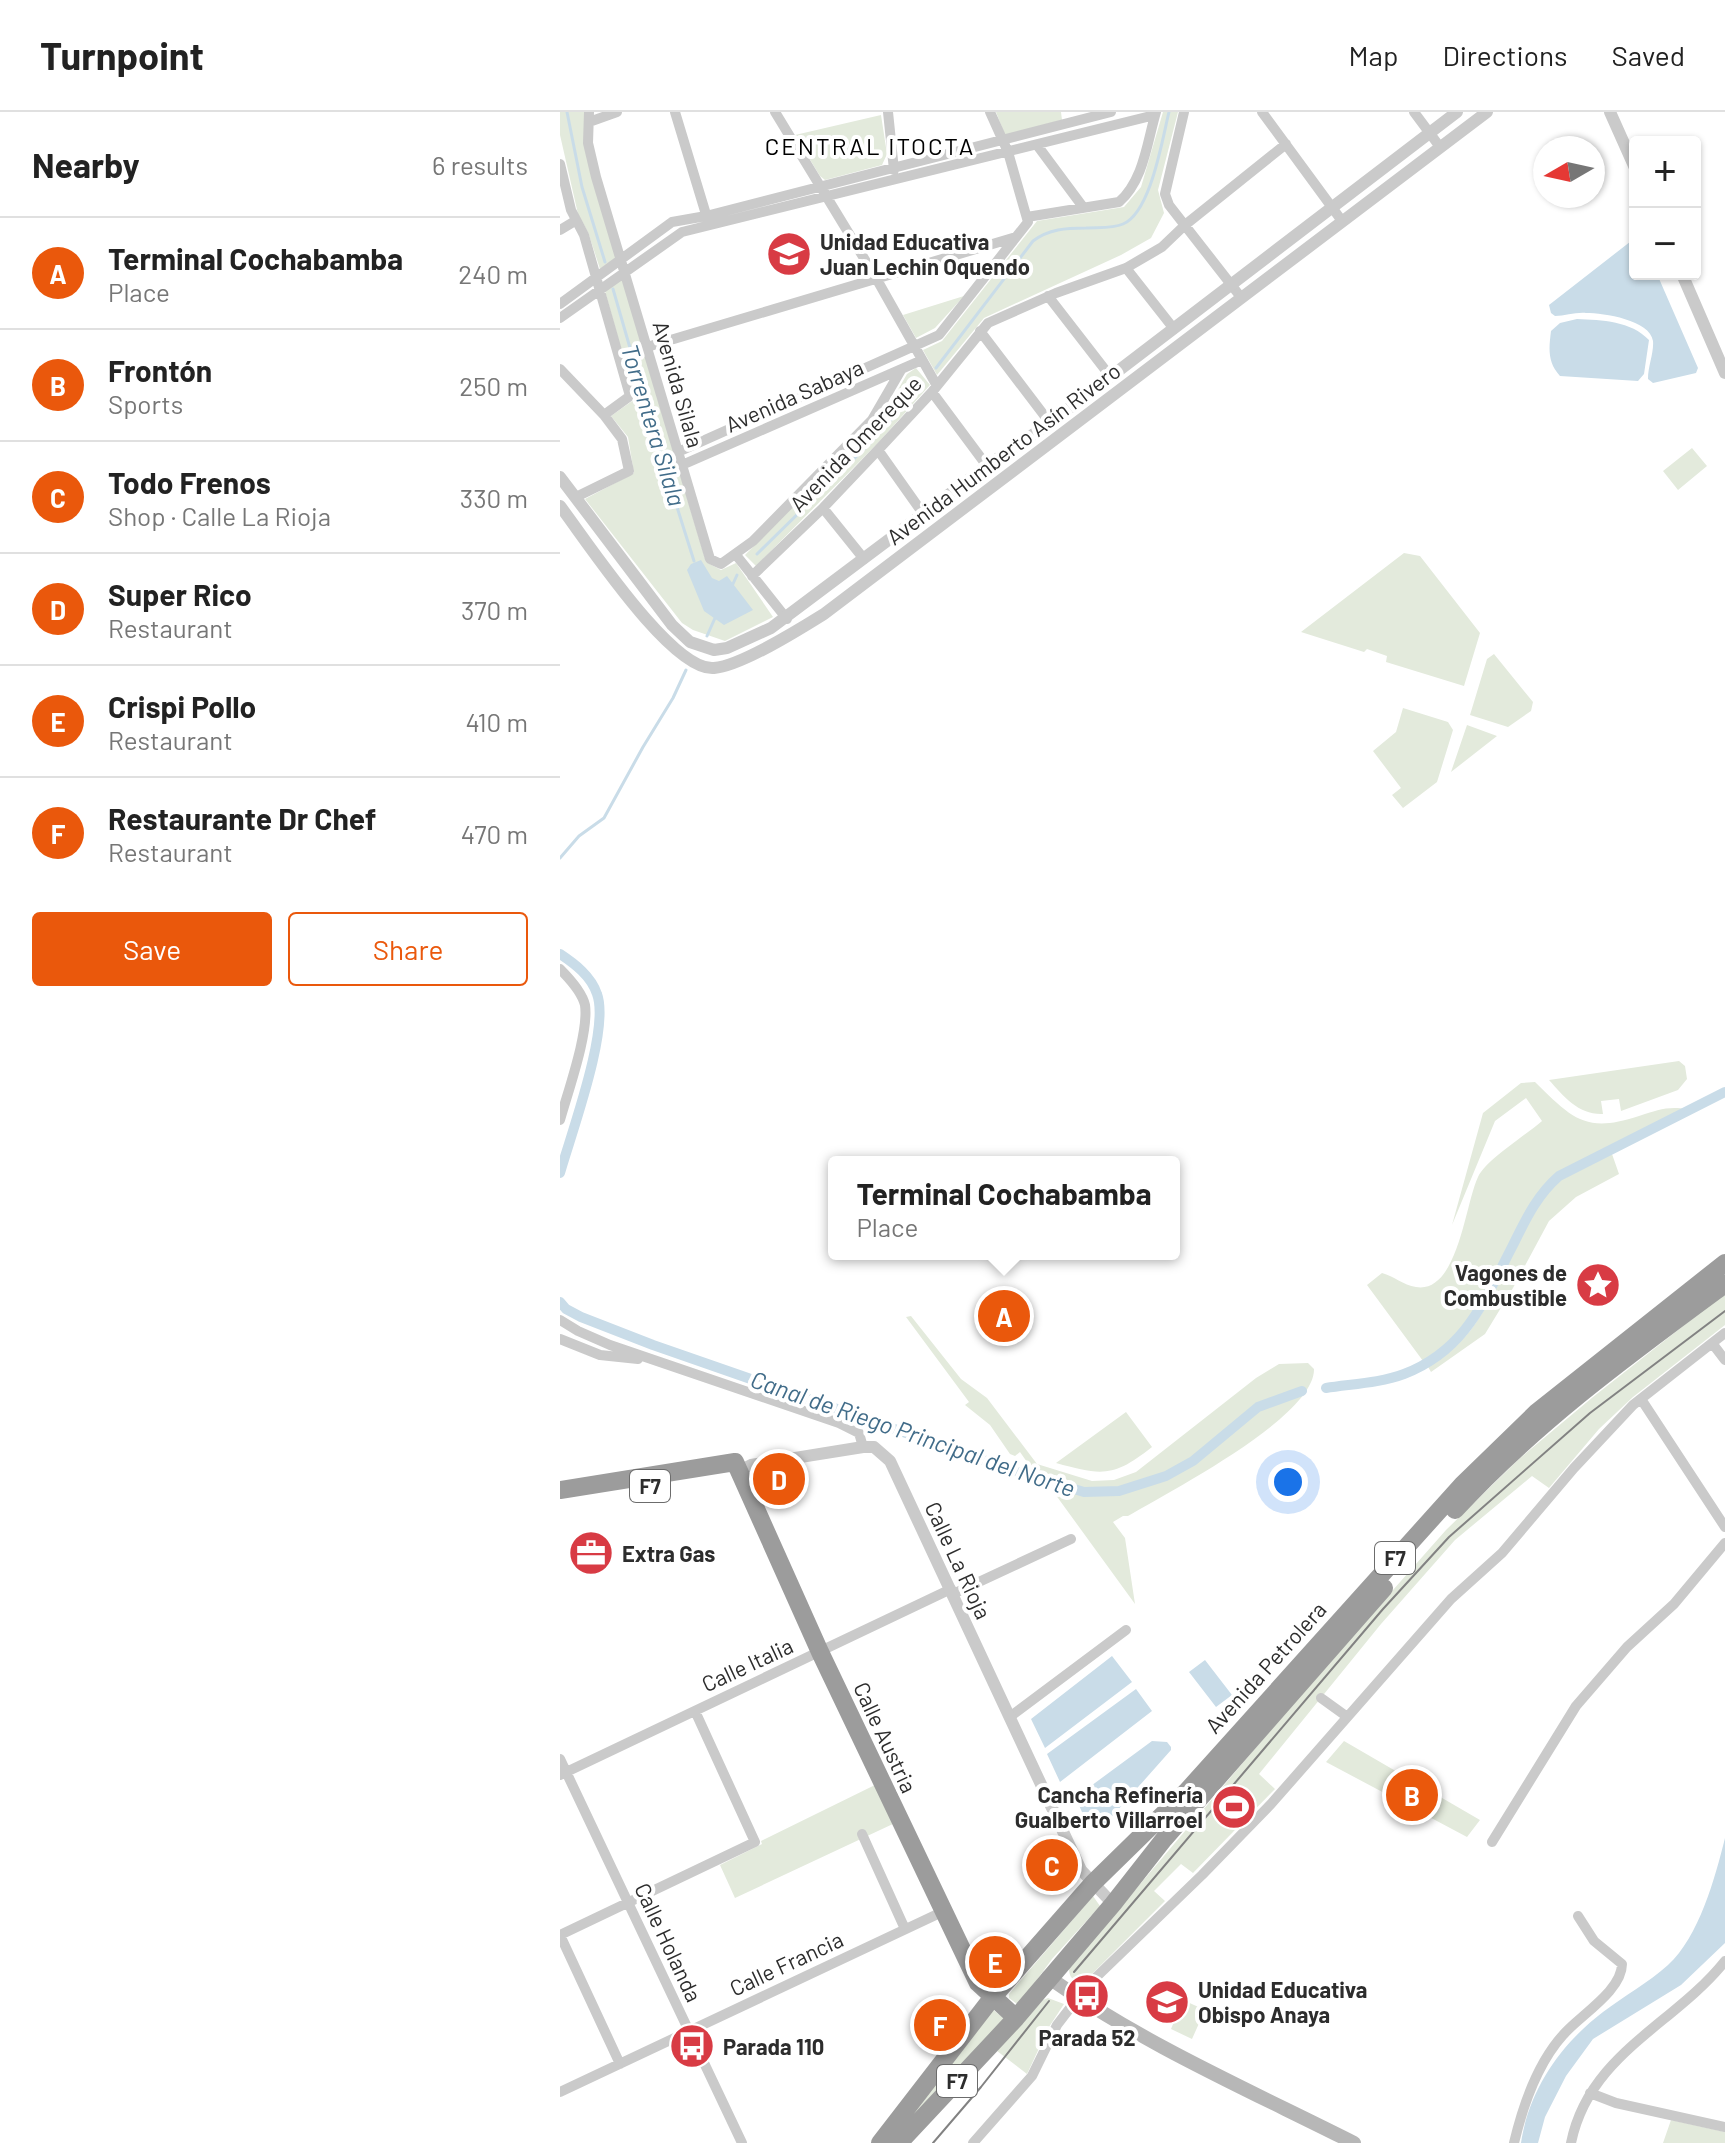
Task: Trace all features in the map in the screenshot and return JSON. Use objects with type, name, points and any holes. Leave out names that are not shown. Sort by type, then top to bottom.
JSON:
[{"type":"highway","name":"Avenida Petrolera","points":[[880,2143],[992,1998],[1093,1883],[1186,1792],[1462,1485],[1537,1412],[1725,1263]]},
{"type":"highway","name":"Avenida Petrolera","points":[[899,2143],[1016,2018],[1206,1790],[1470,1495],[1520,1445],[1609,1369],[1725,1284]]},
{"type":"highway","name":"F7","points":[[565,1495],[742,1466]]},
{"type":"highway","name":"Calle Austria","points":[[742,1466],[820,1652],[942,1912],[978,1983],[1016,2018]]},
{"type":"main road","points":[[1048,1977],[1078,1998],[1167,2049],[1354,2143]]},
{"type":"street","points":[[589,117],[617,112]]},
{"type":"street","points":[[675,112],[708,221]]},
{"type":"street","points":[[775,112],[876,278],[922,360],[934,389],[987,466]]},
{"type":"street","points":[[888,112],[896,178]]},
{"type":"street","points":[[708,221],[825,197],[896,178],[1008,152],[1037,145],[1155,113],[1143,161],[1126,195],[1119,202],[1027,219],[1008,152],[990,112]]},
{"type":"street","points":[[560,304],[597,279],[708,221],[818,186],[1108,112],[1109,126]]},
{"type":"street","points":[[1184,112],[1165,194],[1169,205],[1240,296]]},
{"type":"street","points":[[1262,112],[1342,221]]},
{"type":"street","points":[[1414,112],[1440,147]]},
{"type":"street","name":"Avenida Humberto Asín Rivero","points":[[560,477],[672,625],[701,648],[727,648],[787,619],[987,466],[1050,423],[1457,112]]},
{"type":"street","name":"Avenida Humberto Asín Rivero","points":[[560,506],[649,623],[688,661],[714,668],[731,664],[791,636],[862,585],[1487,112]]},
{"type":"street","points":[[1610,112],[1629,155]]},
{"type":"street","name":"Avenida Silala","points":[[589,117],[590,154],[710,559],[721,564],[736,555]]},
{"type":"street","points":[[1050,423],[980,331],[988,323],[1048,296],[1126,268],[1162,247],[1286,144]]},
{"type":"street","points":[[1037,145],[1083,207]]},
{"type":"street","points":[[560,164],[575,221],[584,235],[630,396],[604,415]]},
{"type":"street","name":"Avenida Omereque","points":[[915,348],[939,335],[1018,237],[1027,219]]},
{"type":"street","points":[[560,230],[575,221]]},
{"type":"street","points":[[647,347],[1018,237]]},
{"type":"street","points":[[560,318],[599,290],[624,265]]},
{"type":"street","points":[[1126,268],[1174,329]]},
{"type":"street","points":[[1685,280],[1725,373]]},
{"type":"street","points":[[1048,296],[1110,376]]},
{"type":"street","name":"Avenida Omereque","points":[[752,576],[878,450],[934,389],[980,331]]},
{"type":"street","name":"Avenida Sabaya","points":[[678,452],[915,348]]},
{"type":"street","name":"Avenida Sabaya","points":[[682,465],[922,360]]},
{"type":"street","points":[[560,369],[604,415],[622,439],[629,471],[576,497]]},
{"type":"street","name":"Avenida Omereque","points":[[736,555],[872,420],[901,370]]},
{"type":"street","points":[[878,450],[924,515]]},
{"type":"street","points":[[823,508],[864,559]]},
{"type":"street","points":[[736,555],[787,619]]},
{"type":"street","points":[[649,623],[662,612]]},
{"type":"street","points":[[560,969],[585,1004],[583,1034],[560,1120]]},
{"type":"street","name":"Calle La Rioja","points":[[560,1320],[588,1336],[839,1423],[859,1433],[863,1447],[874,1447],[890,1461],[1081,1870],[1113,1904]]},
{"type":"street","points":[[973,2143],[1032,2076],[1057,2025],[1087,1986],[1271,1804],[1451,1599],[1502,1553],[1574,1468],[1633,1405],[1725,1333]]},
{"type":"street","name":"Calle La Rioja","points":[[560,1339],[600,1355],[657,1361]]},
{"type":"street","points":[[1712,1343],[1725,1360]]},
{"type":"street","points":[[1641,1399],[1725,1527]]},
{"type":"street","points":[[742,1466],[863,1447]]},
{"type":"street","name":"Calle Italia","points":[[563,1774],[820,1652],[1071,1539]]},
{"type":"street","points":[[1492,1842],[1576,1706],[1627,1647],[1674,1604],[1725,1543]]},
{"type":"street","points":[[1011,1716],[1126,1630]]},
{"type":"street","points":[[1321,1698],[1346,1716]]},
{"type":"street","points":[[620,2064],[560,1935],[755,1842],[695,1711]]},
{"type":"street","name":"Calle Holanda","points":[[560,1759],[563,1774],[628,1902],[742,2143]]},
{"type":"street","points":[[862,1834],[905,1929]]},
{"type":"street","name":"Calle Francia","points":[[560,2092],[942,1912]]},
{"type":"street","points":[[1514,2143],[1519,2119],[1540,2069],[1562,2035],[1610,1990],[1622,1974],[1622,1964],[1594,1941],[1578,1916]]},
{"type":"street","points":[[1571,2143],[1578,2114],[1590,2093],[1626,2050],[1725,1961]]},
{"type":"street","points":[[1590,2093],[1616,2103],[1725,2127]]},
{"type":"shaded area","points":[[560,112],[585,112],[618,256],[600,269],[588,232],[578,214],[560,135]]},
{"type":"shaded area","points":[[996,112],[1061,112],[1062,120],[1005,135]]},
{"type":"shaded area","points":[[1163,112],[1178,112],[1158,190],[1164,213],[1151,238],[984,318],[937,375],[923,350],[942,341],[1037,221],[1124,207],[1141,187]]},
{"type":"shaded area","points":[[881,115],[887,154],[882,165],[825,180],[795,135]]},
{"type":"shaded area","points":[[622,278],[706,562],[721,570],[736,563],[773,617],[725,641],[682,623],[585,499],[634,473],[628,437],[611,416],[635,399],[605,291]]},
{"type":"shaded area","points":[[964,296],[935,328],[916,338],[903,315]]},
{"type":"shaded area","points":[[916,368],[930,385],[877,444],[756,566],[745,555],[884,414],[907,374]]},
{"type":"shaded area","points":[[1692,448],[1707,466],[1678,490],[1663,471]]},
{"type":"shaded area","points":[[1404,553],[1420,556],[1480,633],[1464,686],[1386,662],[1387,656],[1367,649],[1364,652],[1301,632]]},
{"type":"shaded area","points":[[1494,654],[1533,702],[1531,711],[1508,727],[1470,715],[1487,659]]},
{"type":"shaded area","points":[[1403,708],[1448,722],[1453,730],[1437,782],[1403,808],[1392,795],[1401,788],[1373,751],[1396,732]]},
{"type":"shaded area","points":[[1467,725],[1497,736],[1451,772]]},
{"type":"shaded area","points":[[1679,1061],[1685,1066],[1687,1079],[1678,1090],[1621,1111],[1619,1099],[1601,1101],[1603,1114],[1579,1108],[1549,1080]]},
{"type":"shaded area","points":[[1535,1082],[1570,1113],[1592,1123],[1621,1121],[1668,1108],[1687,1109],[1555,1175],[1541,1189],[1527,1211],[1472,1318],[1459,1335],[1423,1361],[1367,1285],[1382,1273],[1416,1287],[1430,1285],[1442,1277],[1458,1245],[1478,1177],[1498,1155],[1542,1121],[1526,1098],[1495,1121],[1452,1225],[1483,1113],[1521,1083]]},
{"type":"shaded area","points":[[1612,1154],[1619,1174],[1576,1197],[1549,1221],[1485,1334],[1431,1372],[1427,1365],[1461,1341],[1482,1313],[1542,1198],[1563,1178]]},
{"type":"shaded area","points":[[1725,1293],[1725,1325],[1633,1397],[1599,1429],[1549,1488],[1532,1476],[1455,1540],[1381,1624],[1259,1774],[1275,1789],[1193,1873],[1181,1864],[1154,1891],[1165,1901],[1082,1984],[1072,1978],[1069,1968],[1302,1693],[1446,1530],[1519,1459]]},
{"type":"shaded area","points":[[911,1316],[961,1379],[987,1398],[1037,1464],[1092,1481],[1114,1480],[1136,1472],[1256,1378],[1279,1364],[1308,1363],[1314,1369],[1308,1388],[1291,1409],[1266,1430],[1205,1472],[1113,1522],[1125,1538],[1135,1604],[1042,1476],[1036,1475],[1020,1452],[1015,1456],[1010,1454],[990,1425],[965,1405],[969,1402],[906,1317]]},
{"type":"shaded area","points":[[1126,1412],[1152,1447],[1139,1457],[1117,1469],[1097,1472],[1056,1463]]},
{"type":"shaded area","points":[[1344,1741],[1480,1820],[1467,1837],[1326,1762]]},
{"type":"shaded area","points":[[877,1784],[895,1823],[735,1898],[720,1865],[762,1844],[761,1841]]},
{"type":"shaded area","points":[[1093,1896],[1100,1906],[1052,1959],[1020,2003],[1009,1998],[1009,1994]]},
{"type":"shaded area","points":[[1048,1998],[1064,2004],[1049,2027],[1027,2074],[997,2051]]},
{"type":"shaded area","points":[[1183,2000],[1205,2010],[1192,2039],[1171,2029]]},
{"type":"shaded area","points":[[992,2009],[1006,2020],[908,2125],[903,2120]]},
{"type":"shaded area","points":[[1671,2120],[1725,2132],[1725,2143],[1663,2143]]},
{"type":"water","points":[[1629,243],[1629,280],[1660,280],[1698,368],[1696,373],[1653,383],[1648,379],[1653,341],[1644,328],[1604,314],[1555,316],[1549,305]]},
{"type":"water","points":[[1577,319],[1625,325],[1649,340],[1644,374],[1638,381],[1560,376],[1551,360],[1551,331],[1560,323]]},
{"type":"water","points":[[701,560],[712,578],[719,581],[727,576],[753,610],[724,625],[704,611],[687,570],[691,564]]},
{"type":"water","points":[[1112,1656],[1132,1682],[1045,1748],[1031,1719]]},
{"type":"water","points":[[1205,1660],[1232,1695],[1216,1707],[1189,1672]]},
{"type":"water","points":[[1136,1689],[1152,1711],[1060,1782],[1047,1754]]},
{"type":"water","points":[[1152,1741],[1167,1742],[1171,1750],[1101,1829],[1089,1828],[1078,1803],[1080,1794]]},
{"type":"water","points":[[1725,1838],[1725,1943],[1681,1985],[1593,2039],[1566,2076],[1545,2117],[1538,2143],[1521,2143],[1539,2086],[1561,2053],[1603,2012],[1668,1965],[1689,1939],[1711,1888]]},
{"type":"waterway","name":"Torrentera Silala","points":[[567,112],[582,187],[605,262]]},
{"type":"waterway","points":[[936,368],[1033,241],[1058,230],[1119,226],[1133,217],[1154,174],[1169,112]]},
{"type":"waterway","name":"Torrentera Silala","points":[[613,289],[694,561]]},
{"type":"waterway","points":[[757,554],[869,444],[923,384]]},
{"type":"waterway","points":[[732,586],[737,575]]},
{"type":"waterway","points":[[707,636],[715,618]]},
{"type":"waterway","points":[[560,858],[579,836],[604,818],[686,670]]},
{"type":"waterway","name":"Canal de Riego Principal del Norte","points":[[560,954],[587,976],[597,994],[600,1010],[594,1056],[560,1173]]},
{"type":"waterway","name":"Canal de Riego Principal del Norte","points":[[1326,1388],[1395,1377],[1443,1352],[1471,1322],[1532,1209],[1559,1176],[1725,1092]]},
{"type":"waterway","name":"Canal de Riego Principal del Norte","points":[[560,1302],[581,1317],[653,1345],[1084,1492],[1119,1491],[1166,1476],[1193,1461],[1258,1407],[1302,1391]]},
{"type":"tram line","points":[[1074,1972],[1383,1609],[1449,1537],[1590,1413],[1725,1311]]},
{"type":"tram line","points":[[933,2143],[1049,2001]]},
{"type":"place","name":"Unidad Educativa Juan Lechin Oquendo","points":[[789,254]]},
{"type":"place","name":"Vagones de Combustible","points":[[1598,1285]]},
{"type":"place","name":"Terminal Cochabamba","points":[[1004,1316]]},
{"type":"place","name":"Super Rico","points":[[779,1479]]},
{"type":"place","name":"Extra Gas","points":[[591,1553]]},
{"type":"place","name":"Frontón","points":[[1412,1795]]},
{"type":"place","name":"Cancha Refinería Gualberto Villarroel","points":[[1234,1807]]},
{"type":"place","name":"Todo Frenos","points":[[1052,1865]]},
{"type":"place","name":"Crispi Pollo","points":[[995,1962]]},
{"type":"place","name":"Parada 52","points":[[1087,1996]]},
{"type":"place","name":"Unidad Educativa Obispo Anaya","points":[[1167,2002]]},
{"type":"place","name":"Restaurante Dr Chef","points":[[940,2025]]},
{"type":"place","name":"Parada 110","points":[[692,2046]]},
{"type":"district","name":"CENTRAL ITOCTA","points":[[870,145]]}]
